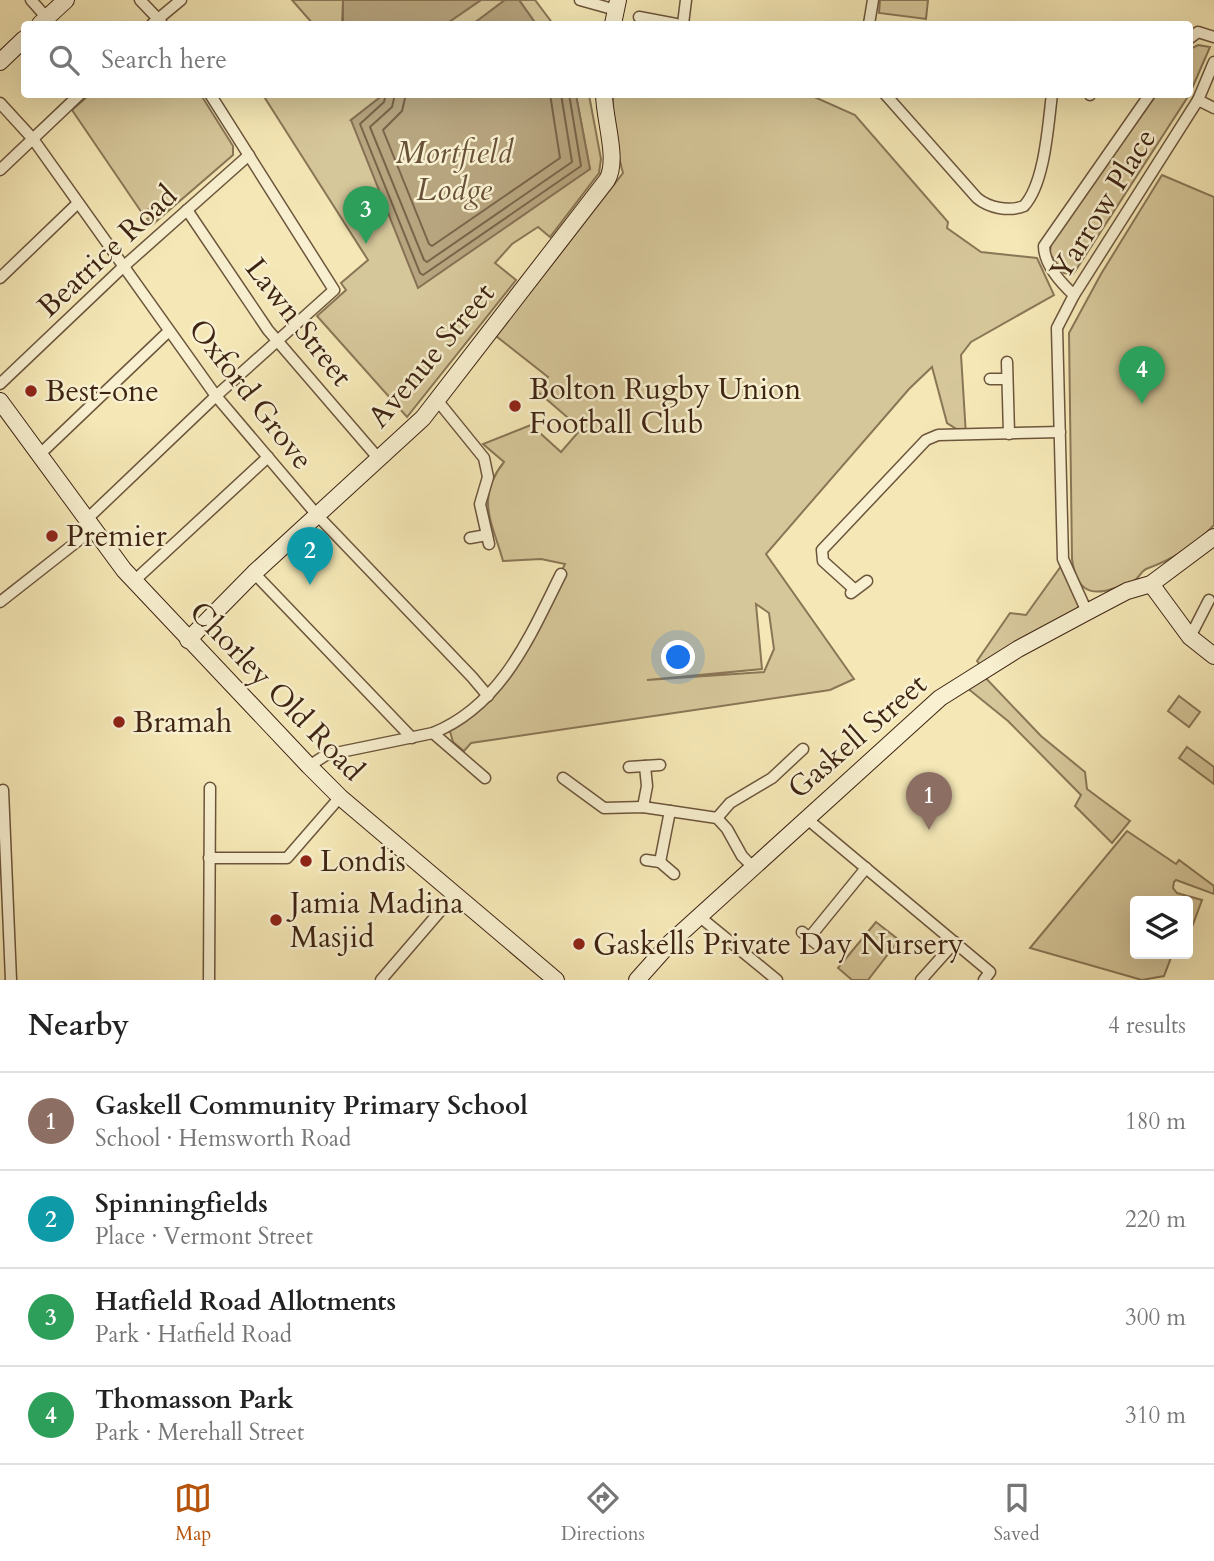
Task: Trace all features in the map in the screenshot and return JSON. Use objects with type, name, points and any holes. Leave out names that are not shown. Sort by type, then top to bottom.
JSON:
[{"type":"street","points":[[31,0],[44,21],[66,0]]},
{"type":"street","points":[[140,0],[156,21]]},
{"type":"street","points":[[160,21],[181,0]]},
{"type":"street","points":[[580,0],[616,11]]},
{"type":"street","points":[[683,21],[686,0]]},
{"type":"street","points":[[870,21],[873,0]]},
{"type":"street","points":[[639,17],[660,21]]},
{"type":"street","points":[[1193,35],[1198,32],[1214,37]]},
{"type":"street","points":[[0,62],[21,42]]},
{"type":"street","name":"Yarrow Place","points":[[1060,432],[1056,335],[1059,321],[1198,100],[1214,62]]},
{"type":"street","points":[[0,170],[76,98]]},
{"type":"street","points":[[0,601],[90,524],[216,396],[334,290],[213,98]]},
{"type":"street","name":"Avenue Street","points":[[188,640],[254,573],[411,432],[610,174],[612,163],[604,98]]},
{"type":"street","points":[[889,98],[977,198],[986,204],[1010,209],[1024,206],[1032,192],[1044,151],[1051,98]]},
{"type":"street","points":[[1074,295],[1062,283],[1045,256],[1044,246],[1147,98]]},
{"type":"street","points":[[1198,100],[1214,107]]},
{"type":"street","name":"Oxford Grove","points":[[0,103],[33,139],[216,396],[317,515],[488,696]]},
{"type":"street","name":"Beatrice Road","points":[[0,384],[124,267],[249,155]]},
{"type":"street","points":[[0,278],[79,203]]},
{"type":"street","name":"Lawn Street","points":[[187,210],[276,340],[379,459]]},
{"type":"street","points":[[39,455],[169,331]]},
{"type":"street","points":[[1007,362],[1009,434]]},
{"type":"street","points":[[990,379],[1007,379]]},
{"type":"street","points":[[436,400],[484,458],[488,477],[480,504],[488,540],[470,538]]},
{"type":"street","name":"Chorley Old Road","points":[[0,401],[134,581],[188,640],[340,797],[556,980]]},
{"type":"street","points":[[867,581],[852,591],[822,561],[822,550],[926,440],[950,431],[1009,434],[1060,432],[1063,559],[1087,612]]},
{"type":"street","points":[[134,581],[268,457]]},
{"type":"street","name":"Gaskell Street","points":[[637,980],[670,943],[940,698],[1018,649],[1128,591],[1150,584],[1214,537]]},
{"type":"street","points":[[254,573],[412,738]]},
{"type":"street","points":[[309,766],[326,755],[433,733],[461,718],[488,696],[521,654],[561,574]]},
{"type":"street","points":[[1150,584],[1190,637],[1214,656]]},
{"type":"street","points":[[1190,637],[1209,600]]},
{"type":"street","points":[[1203,612],[1213,619]]},
{"type":"street","points":[[433,733],[468,770],[485,778]]},
{"type":"street","points":[[717,818],[730,803],[772,778],[803,749]]},
{"type":"street","points":[[776,755],[785,765]]},
{"type":"street","points":[[629,767],[660,765]]},
{"type":"street","points":[[643,807],[647,786],[645,766]]},
{"type":"street","points":[[562,779],[581,785],[604,808],[643,807],[717,818],[727,829],[742,856],[753,867]]},
{"type":"street","points":[[209,980],[210,788]]},
{"type":"street","points":[[3,790],[11,980]]},
{"type":"street","points":[[209,858],[287,858],[340,797]]},
{"type":"street","points":[[660,862],[670,811]]},
{"type":"street","points":[[806,818],[955,942],[987,976]]},
{"type":"street","points":[[646,860],[660,862],[674,874]]},
{"type":"street","points":[[810,938],[866,868]]},
{"type":"street","points":[[381,980],[454,895]]},
{"type":"street","points":[[700,916],[777,980]]},
{"type":"street","points":[[921,980],[955,942]]},
{"type":"shaded area","points":[[292,0],[343,0],[342,21],[310,21]]},
{"type":"shaded area","points":[[481,0],[505,0],[477,21],[450,21]]},
{"type":"shaded area","points":[[519,0],[535,0],[551,21],[534,21]]},
{"type":"shaded area","points":[[880,0],[928,0],[926,19],[879,13]]},
{"type":"shaded area","points":[[1198,45],[1210,47],[1193,86],[1193,48]]},
{"type":"shaded area","points":[[86,98],[203,98],[233,146],[233,155],[152,225],[147,219],[154,214],[150,208],[142,213],[72,110]]},
{"type":"shaded area","points":[[265,98],[379,98],[351,120],[590,169],[577,98],[590,98],[601,159],[599,173],[550,237],[538,227],[512,244],[495,263],[516,280],[407,417],[317,316],[346,290],[341,283],[368,260]]},
{"type":"shaded area","points":[[613,98],[817,98],[855,115],[948,222],[947,228],[981,252],[1037,258],[1054,295],[971,342],[961,355],[966,435],[947,423],[932,367],[909,389],[766,554],[854,679],[830,690],[471,743],[464,751],[453,742],[449,728],[522,652],[565,564],[541,559],[503,561],[491,522],[488,499],[495,475],[504,462],[483,444],[531,425],[561,452],[581,429],[537,391],[548,377],[496,336],[623,173],[612,130]],"holes":[[[756,604],[769,613],[774,649],[764,672],[647,680],[762,669]]]},
{"type":"shaded area","points":[[1154,98],[1187,98],[1073,274],[1064,273],[1050,254],[1051,242]]},
{"type":"shaded area","points":[[1162,175],[1214,197],[1214,525],[1191,545],[1144,570],[1131,583],[1105,591],[1090,591],[1084,588],[1076,577],[1072,559],[1069,333],[1101,274]]},
{"type":"shaded area","points":[[1064,562],[1087,612],[984,670],[977,661],[1010,613],[1026,615]]},
{"type":"shaded area","points":[[980,672],[1041,736],[1085,772],[1087,789],[1130,821],[1112,843],[1075,806],[1081,795],[1008,721],[961,683]]},
{"type":"shaded area","points":[[1179,696],[1200,712],[1189,727],[1168,711]]},
{"type":"shaded area","points":[[1187,747],[1214,767],[1214,784],[1179,758]]},
{"type":"shaded area","points":[[1127,831],[1176,864],[1179,860],[1214,886],[1214,894],[1176,880],[1173,888],[1177,893],[1188,896],[1130,896],[1130,959],[1170,959],[1164,976],[1142,980],[1030,948]]},
{"type":"shaded area","points":[[1193,897],[1202,900],[1193,924]]},
{"type":"shaded area","points":[[876,922],[899,940],[868,980],[852,980],[838,968]]},
{"type":"water","points":[[343,0],[481,0],[450,21],[343,21]]},
{"type":"water","points":[[505,0],[519,0],[534,21],[477,21]]},
{"type":"water","name":"Mortfield Lodge","points":[[379,98],[577,98],[590,169],[418,288],[351,120]]},
{"type":"place","name":"Hatfield Road Allotments","points":[[366,244]]},
{"type":"place","name":"Best-one","points":[[31,391]]},
{"type":"place","name":"Thomasson Park","points":[[1142,404]]},
{"type":"place","name":"Bolton Rugby Union Football Club","points":[[515,406]]},
{"type":"place","name":"Premier","points":[[52,536]]},
{"type":"place","name":"Spinningfields","points":[[310,585]]},
{"type":"place","name":"Bramah","points":[[119,722]]},
{"type":"place","name":"Gaskell Community Primary School","points":[[929,830]]},
{"type":"place","name":"Londis","points":[[306,861]]},
{"type":"place","name":"Jamia Madina Masjid","points":[[276,920]]},
{"type":"place","name":"Gaskells Private Day Nursery","points":[[579,944]]}]
